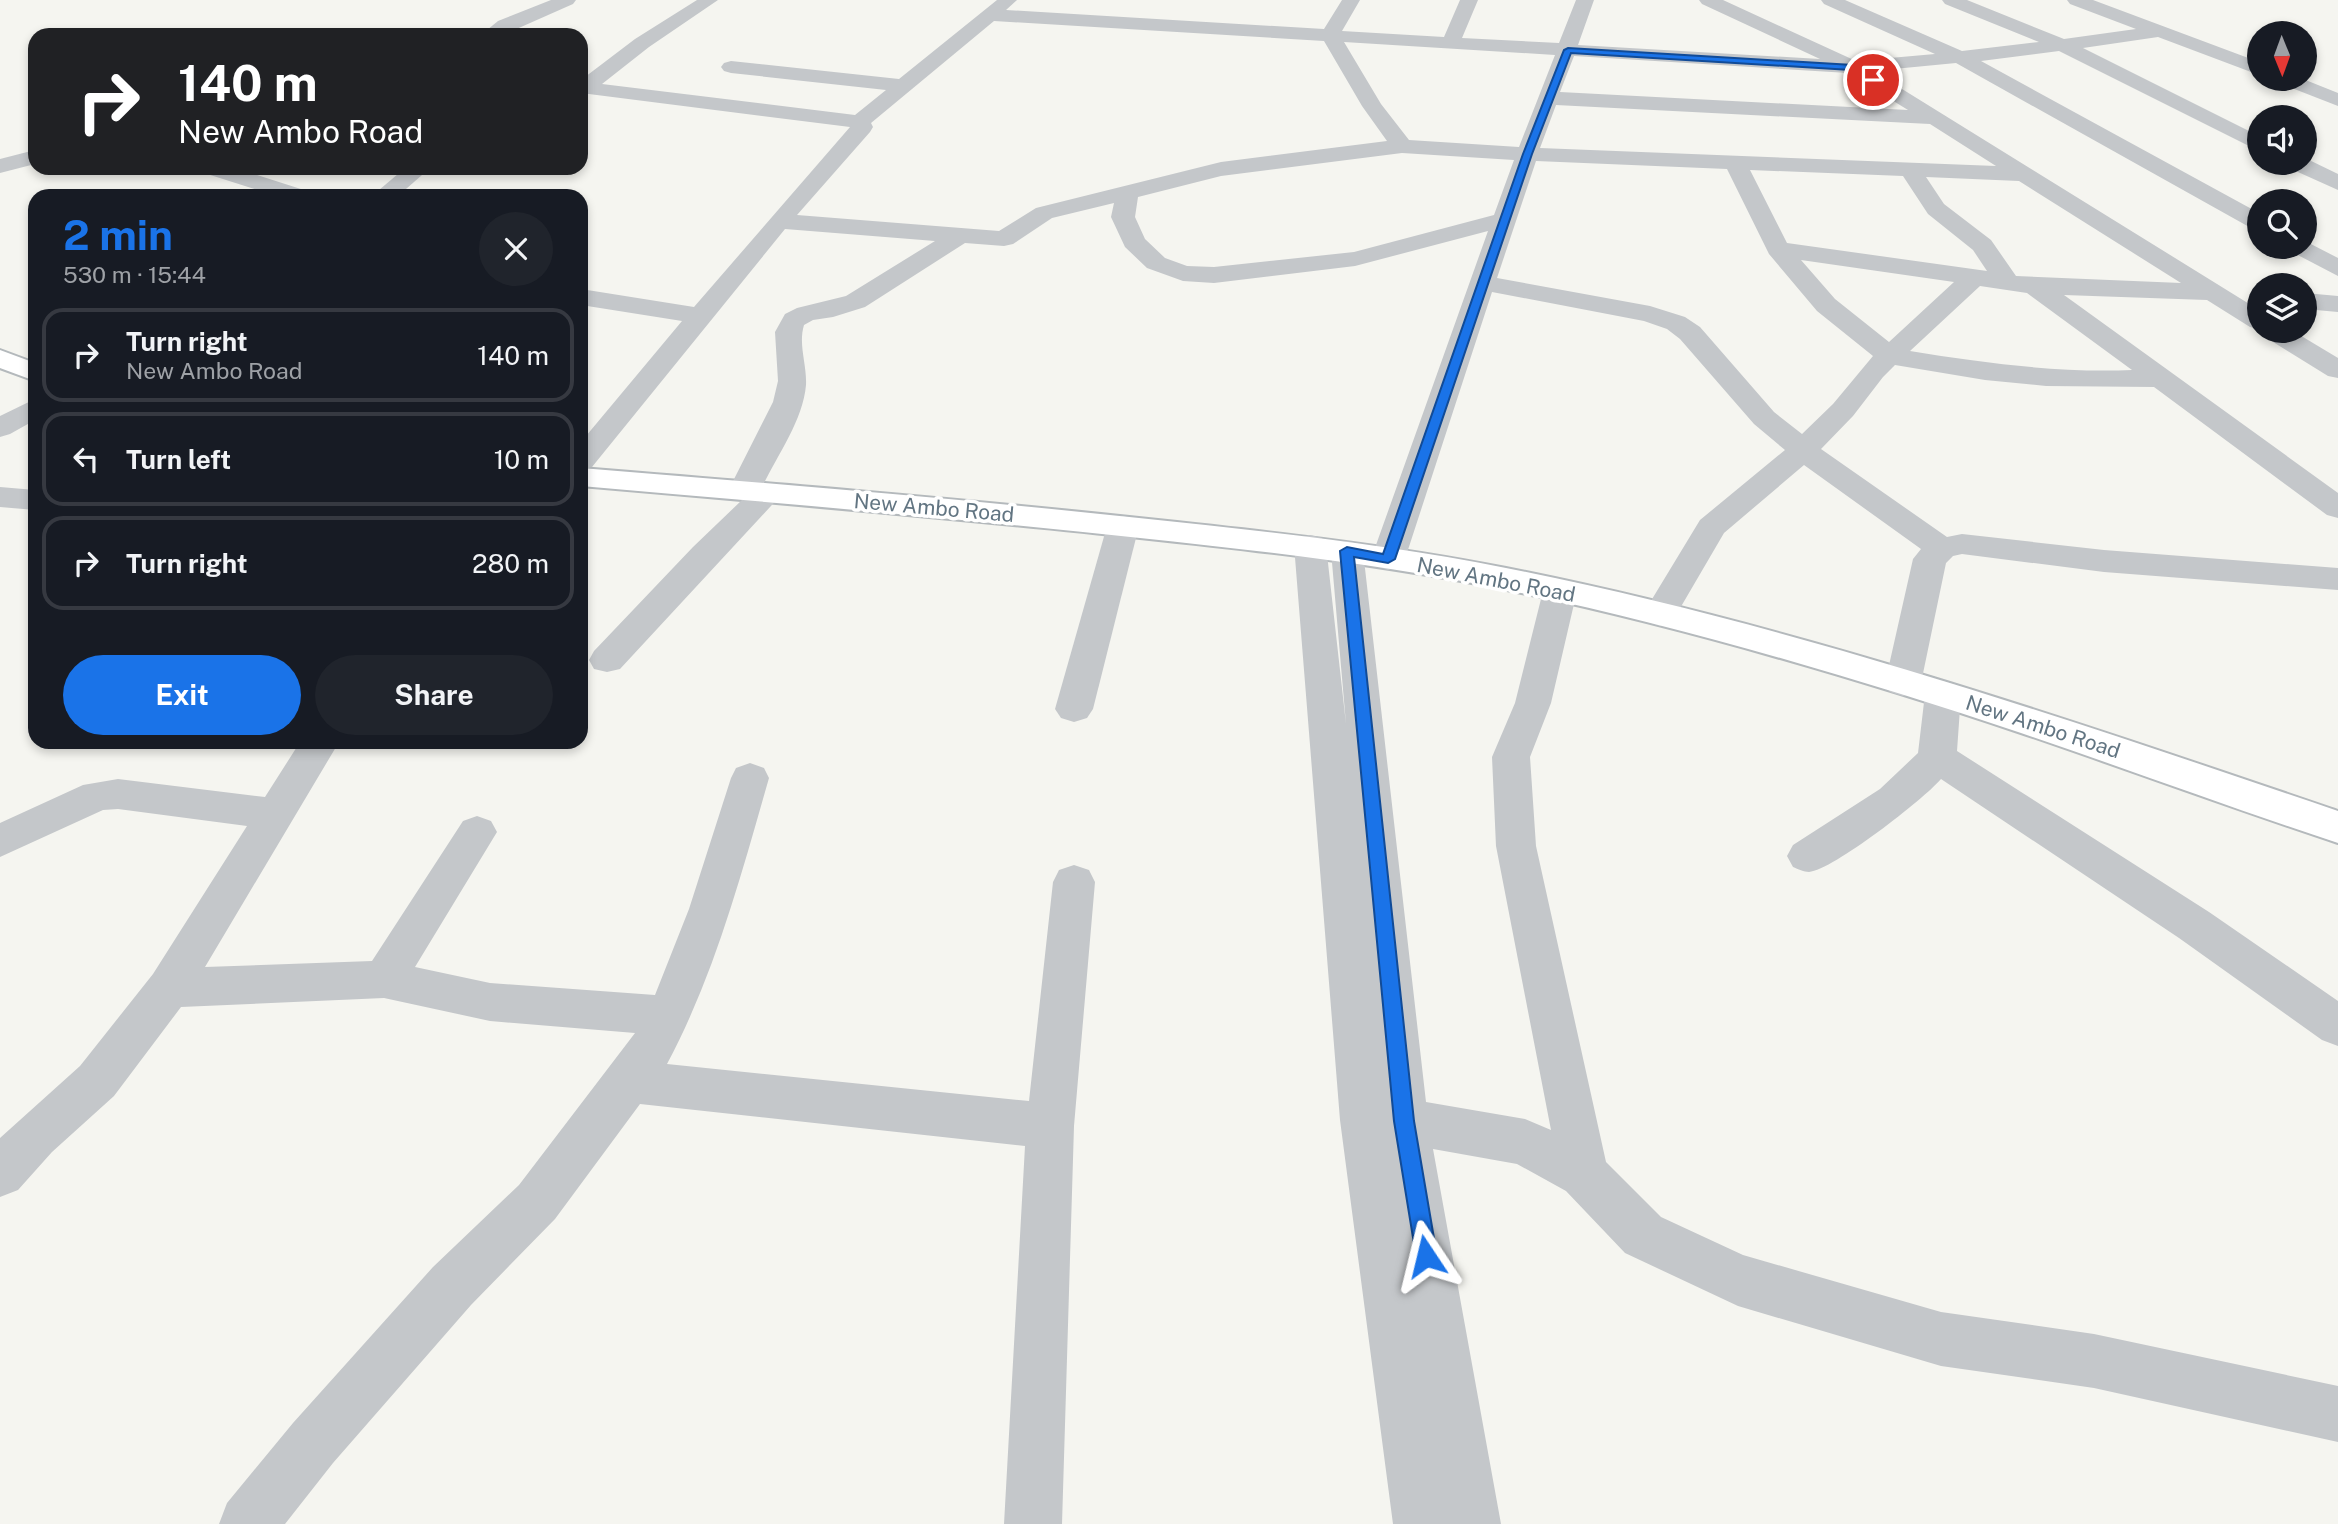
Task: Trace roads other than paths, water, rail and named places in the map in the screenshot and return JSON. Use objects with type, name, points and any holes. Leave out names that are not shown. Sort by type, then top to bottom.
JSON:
[{"type":"main road","points":[[0,358],[28,370]]},
{"type":"main road","name":"New Ambo Road","points":[[588,478],[1123,526],[1348,552],[1505,579],[1660,614],[1943,694],[2338,827]]},
{"type":"street","points":[[500,28],[567,0]]},
{"type":"street","points":[[588,83],[642,43],[709,0]]},
{"type":"street","points":[[588,88],[860,122],[1008,0]]},
{"type":"street","points":[[1329,36],[1350,0]]},
{"type":"street","points":[[1451,42],[1469,0]]},
{"type":"street","points":[[1423,1524],[1384,1121],[1348,552],[1483,283],[1527,154],[1585,0]]},
{"type":"street","points":[[1701,59],[1708,0],[1853,68],[2247,314]]},
{"type":"street","points":[[1830,0],[1961,58],[2247,216]]},
{"type":"street","points":[[1951,0],[2063,46],[2247,138]]},
{"type":"street","points":[[2076,0],[2247,65]]},
{"type":"street","points":[[2111,14],[2129,0]]},
{"type":"street","points":[[1091,21],[1117,4]]},
{"type":"street","points":[[990,15],[1853,68],[2063,46],[2157,32]]},
{"type":"street","points":[[1329,36],[1402,146]]},
{"type":"street","points":[[731,67],[904,86]]},
{"type":"street","points":[[2316,91],[2338,100]]},
{"type":"street","points":[[1550,98],[1934,118]]},
{"type":"street","points":[[588,452],[779,221],[862,127],[860,122]]},
{"type":"street","points":[[779,221],[1004,239],[1044,214],[1221,169],[1402,146],[1527,154],[2021,174]]},
{"type":"street","points":[[0,166],[28,159]]},
{"type":"street","points":[[1735,163],[1779,249],[1826,305],[1890,356],[1985,372],[2046,378],[2161,378]]},
{"type":"street","points":[[1910,170],[1936,209],[1982,245],[2008,283]]},
{"type":"street","points":[[2317,173],[2338,183]]},
{"type":"street","points":[[234,175],[277,189]]},
{"type":"street","points":[[393,189],[410,175]]},
{"type":"street","points":[[1127,192],[1123,218],[1133,242],[1156,263],[1183,273],[1214,275],[1356,259],[1504,220]]},
{"type":"street","points":[[607,660],[705,554],[755,492],[792,386],[789,336],[791,324],[799,317],[838,309],[863,299],[958,237]]},
{"type":"street","points":[[1779,249],[2035,286],[2247,296]]},
{"type":"street","points":[[2317,256],[2338,268]]},
{"type":"street","points":[[1660,614],[1711,527],[1802,450],[1843,410],[1873,371],[1974,277]]},
{"type":"street","points":[[1483,283],[1650,314],[1676,323],[1690,333],[1764,418],[1802,450],[1942,549]]},
{"type":"street","points":[[2035,286],[2338,508]]},
{"type":"street","points":[[588,298],[700,316]]},
{"type":"street","points":[[2317,302],[2337,304]]},
{"type":"street","points":[[2294,343],[2338,370]]},
{"type":"street","points":[[0,428],[21,411]]},
{"type":"street","points":[[0,497],[28,499]]},
{"type":"street","points":[[1074,709],[1123,526]]},
{"type":"street","points":[[1903,683],[1930,559],[1942,549],[1962,544],[2021,548],[2104,561],[2338,579]]},
{"type":"street","points":[[1560,591],[1533,703],[1511,757],[1516,846],[1584,1174]]},
{"type":"street","points":[[1808,856],[1920,780],[1937,757],[1943,694]]},
{"type":"street","points":[[0,1173],[35,1136],[97,1082],[169,988],[316,749]]},
{"type":"street","points":[[1937,757],[2194,925],[2338,1026]]},
{"type":"street","points":[[247,1524],[313,1443],[452,1286],[537,1202],[646,1058],[669,1016],[710,909],[751,778]]},
{"type":"street","points":[[0,841],[97,796],[118,794],[277,814]]},
{"type":"street","points":[[384,979],[477,832]]},
{"type":"street","points":[[1033,1524],[1050,1126],[1074,882]]},
{"type":"street","points":[[169,988],[384,979],[490,1002],[669,1016]]},
{"type":"street","points":[[626,1081],[1050,1126]]},
{"type":"street","points":[[1384,1121],[1525,1142],[1584,1174],[1643,1235],[1738,1280],[1941,1339],[2094,1361],[2338,1415]]},
{"type":"street","points":[[1384,1121],[1472,1524]]}]
